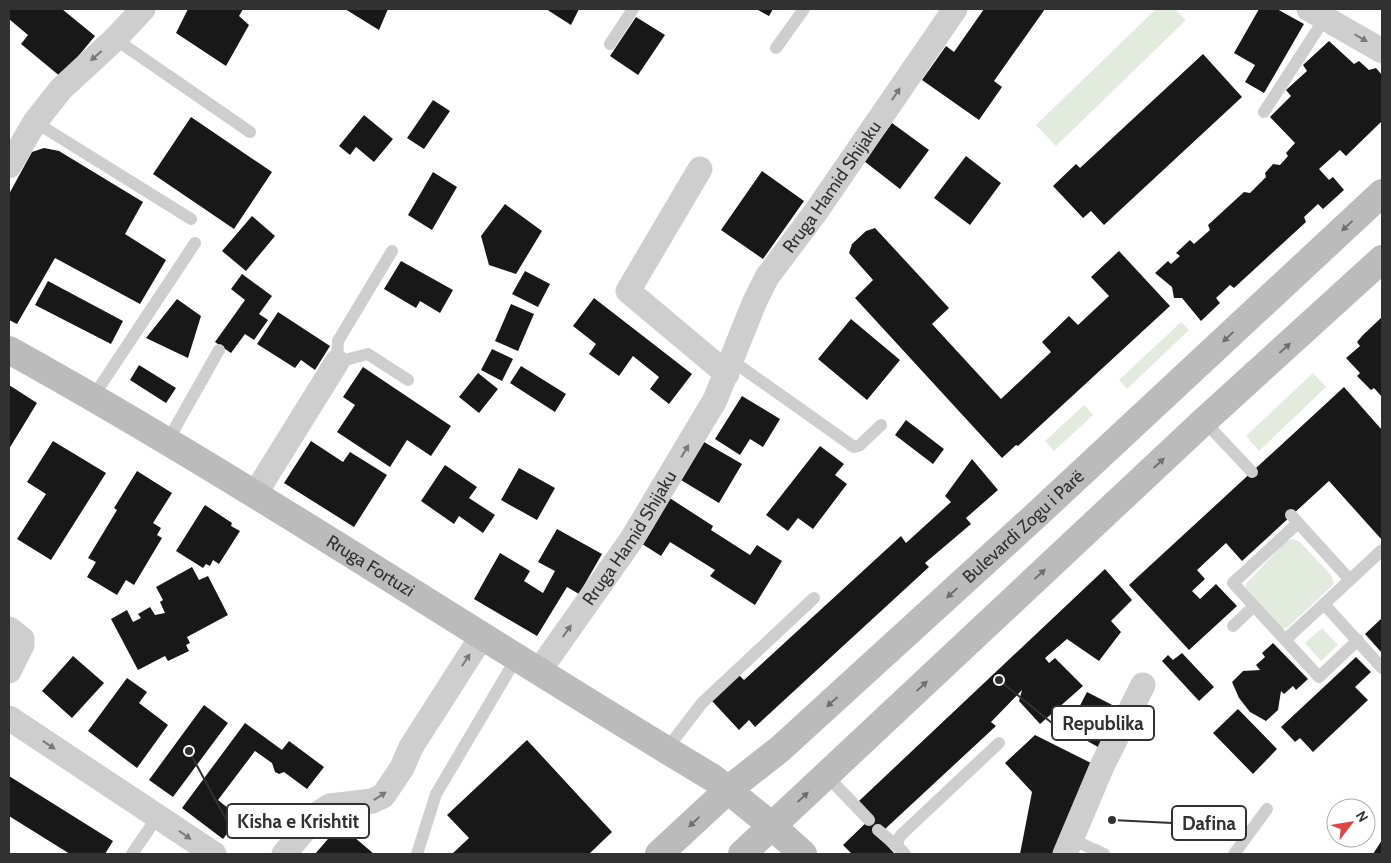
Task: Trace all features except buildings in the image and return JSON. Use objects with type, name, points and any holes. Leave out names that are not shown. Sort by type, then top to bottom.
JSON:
[{"type":"main road","name":"Bulevardi Zogu i Parë","points":[[659,854],[728,790],[780,750],[1025,526],[1382,193]]},
{"type":"main road","points":[[742,854],[1204,421],[1382,259]]},
{"type":"main road","name":"Rruga Fortuzi","points":[[9,350],[93,397],[255,494],[666,750],[728,790],[804,854]]},
{"type":"street","points":[[9,166],[35,122],[61,89],[115,39],[143,9]]},
{"type":"street","name":"Rruga Hamid Shijaku","points":[[528,664],[632,539],[716,400],[754,301],[767,277],[815,213],[955,9]]},
{"type":"street","points":[[1317,13],[1382,51]]},
{"type":"street","points":[[700,169],[628,291],[729,367]]},
{"type":"street","points":[[255,494],[337,362]]},
{"type":"street","points":[[9,629],[22,639],[22,644],[9,671]]},
{"type":"street","points":[[284,854],[318,814],[330,806],[372,801],[384,796],[402,768],[410,748],[482,636]]},
{"type":"street","points":[[1068,847],[1103,764],[1142,685]]},
{"type":"street","points":[[9,718],[214,854]]},
{"type":"lane","points":[[610,44],[633,9]]},
{"type":"lane","points":[[776,48],[804,9]]},
{"type":"lane","points":[[1264,112],[1317,13]]},
{"type":"lane","points":[[115,39],[250,132]]},
{"type":"lane","points":[[35,122],[191,219]]},
{"type":"lane","points":[[93,397],[195,243]]},
{"type":"lane","points":[[392,251],[338,341],[337,362],[368,354],[408,380]]},
{"type":"lane","points":[[167,442],[219,350]]},
{"type":"lane","points":[[729,367],[854,447],[860,445],[881,425]]},
{"type":"lane","points":[[1204,421],[1252,472]]},
{"type":"lane","points":[[1350,580],[1295,519],[1233,583],[1319,677],[1358,640]]},
{"type":"lane","points":[[1285,640],[1382,550]]},
{"type":"lane","points":[[666,750],[702,703],[814,598]]},
{"type":"lane","points":[[1324,604],[1382,668]]},
{"type":"lane","points":[[1232,626],[1254,606]]},
{"type":"lane","points":[[417,854],[436,794],[528,664]]},
{"type":"lane","points":[[901,851],[898,840],[901,836],[999,743]]},
{"type":"lane","points":[[826,775],[869,820]]},
{"type":"lane","points":[[1234,854],[1267,808]]},
{"type":"lane","points":[[132,854],[158,816]]},
{"type":"lane","points":[[878,830],[901,851]]},
{"type":"lane","points":[[1068,847],[1104,854]]},
{"type":"shaded area","points":[[1156,9],[1175,9],[1186,20],[1056,146],[1036,125]]},
{"type":"shaded area","points":[[1181,322],[1189,330],[1127,389],[1119,380]]},
{"type":"shaded area","points":[[1313,373],[1326,387],[1259,451],[1246,436]]},
{"type":"shaded area","points":[[1084,405],[1093,415],[1054,451],[1045,441]]},
{"type":"shaded area","points":[[1293,539],[1300,542],[1331,575],[1334,583],[1288,627],[1282,629],[1245,588],[1246,584],[1286,541]]},
{"type":"shaded area","points":[[1322,628],[1338,645],[1321,661],[1305,643]]},
{"type":"place","name":"Republika","points":[[999,680]]},
{"type":"place","name":"Kisha e Krishtit","points":[[189,751]]},
{"type":"place","name":"Dafina","points":[[1112,820]]}]
